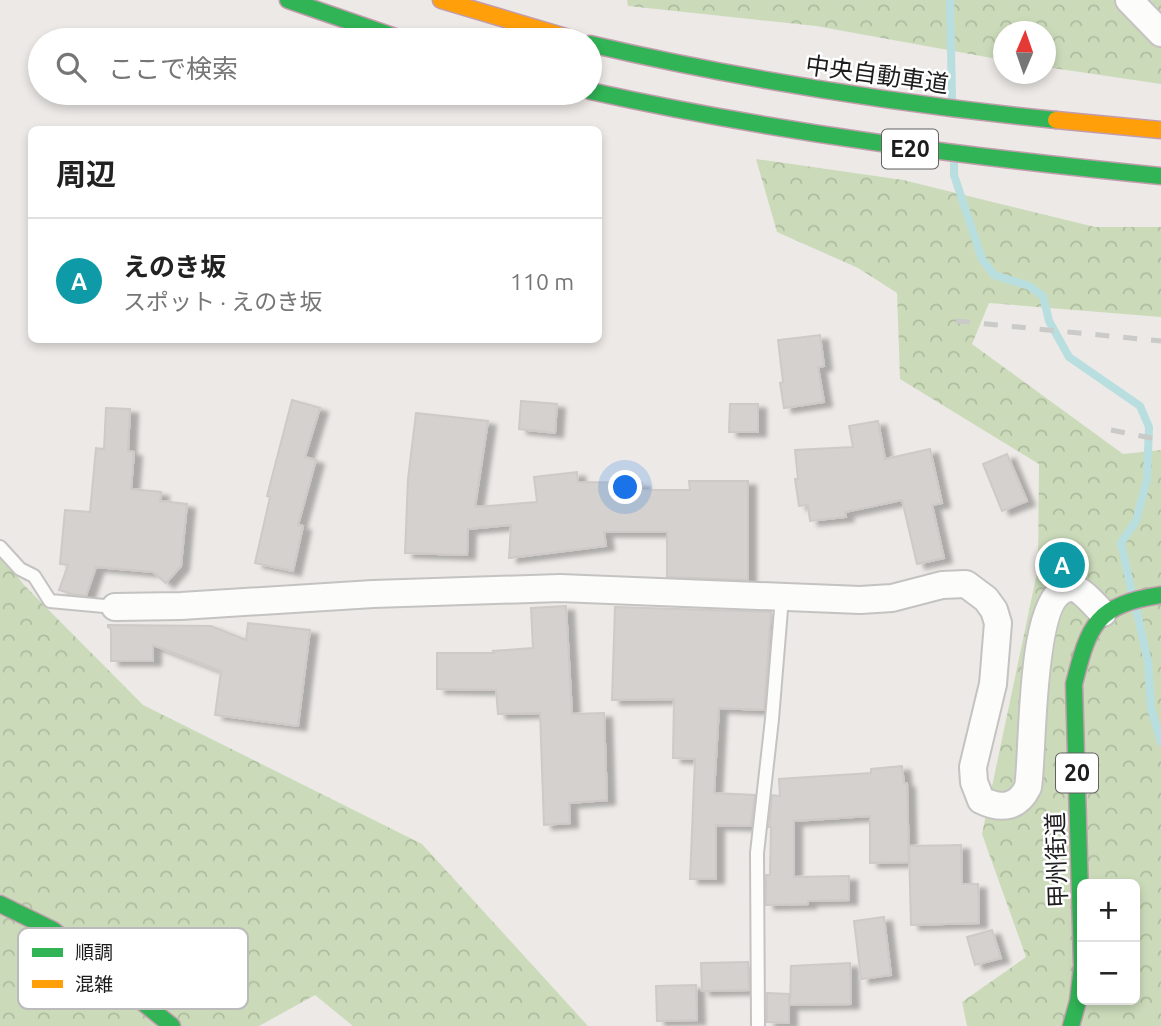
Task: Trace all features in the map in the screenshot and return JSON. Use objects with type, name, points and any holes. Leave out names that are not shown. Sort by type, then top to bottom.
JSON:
[{"type":"highway","points":[[288,0],[369,28]]},
{"type":"highway","points":[[441,0],[536,28]]},
{"type":"highway","name":"中央自動車道","points":[[602,47],[667,63],[873,100],[1161,130]]},
{"type":"highway","name":"E20","points":[[602,95],[661,108],[891,147],[1161,176]]},
{"type":"highway","points":[[1114,607],[1156,595]]},
{"type":"highway","name":"甲州街道","points":[[1081,942],[1074,684],[1085,639],[1114,607]]},
{"type":"highway","points":[[0,904],[49,928]]},
{"type":"highway","name":"甲州街道","points":[[1071,1026],[1077,1005]]},
{"type":"highway","points":[[151,1009],[172,1026]]},
{"type":"street","points":[[1129,0],[1161,33]]},
{"type":"street","points":[[115,607],[560,588],[860,600],[892,598],[942,585],[966,584],[986,598],[998,623],[993,684],[973,767],[974,782],[981,800],[993,806],[1017,803],[1023,798],[1028,787],[1039,643],[1046,614],[1054,597],[1066,589],[1077,589],[1114,607]]},
{"type":"lane","points":[[0,547],[20,569],[34,576],[50,601],[115,607]]},
{"type":"lane","points":[[758,1026],[757,853],[782,597]]},
{"type":"green space","points":[[627,0],[1161,0],[1161,84],[1056,68],[1056,21],[993,21],[993,58],[816,26],[628,6]]},
{"type":"green space","points":[[756,159],[903,180],[1095,227],[1161,227],[1161,317],[989,303],[972,344],[1123,454],[1161,450],[1161,1026],[967,1026],[962,1002],[1026,957],[982,834],[1038,568],[1039,464],[900,379],[897,293],[858,268],[777,232]]},
{"type":"green space","points":[[0,554],[24,585],[143,705],[422,844],[588,1026],[353,1026],[315,995],[259,1026],[0,1026]]},
{"type":"building","points":[[820,335],[824,366],[818,367],[824,402],[784,408],[778,340]]},
{"type":"building","points":[[292,400],[320,408],[305,457],[316,460],[298,525],[303,526],[293,571],[255,563],[270,497],[267,496]]},
{"type":"building","points":[[521,401],[557,404],[555,433],[519,429]]},
{"type":"building","points":[[730,404],[758,404],[758,432],[729,432]]},
{"type":"building","points":[[106,408],[130,409],[128,451],[134,452],[131,489],[161,492],[160,501],[187,504],[181,566],[166,583],[153,572],[96,567],[86,596],[59,590],[68,565],[60,564],[65,510],[90,512],[96,448],[104,449]]},
{"type":"building","points":[[416,413],[488,421],[475,507],[537,502],[534,477],[577,472],[578,482],[642,483],[642,490],[690,490],[689,481],[748,481],[748,580],[667,577],[667,532],[604,532],[606,546],[509,558],[511,525],[468,529],[467,555],[405,553],[408,479]]},
{"type":"building","points":[[878,421],[885,459],[930,449],[942,503],[932,505],[944,558],[917,564],[902,500],[845,512],[846,517],[810,521],[808,505],[799,506],[795,450],[853,447],[849,426]]},
{"type":"building","points":[[1007,454],[1027,501],[1002,511],[983,464]]},
{"type":"building","points":[[566,606],[572,714],[604,713],[607,800],[569,803],[570,823],[544,825],[540,713],[498,714],[496,690],[437,689],[437,653],[494,653],[493,651],[533,648],[531,608]]},
{"type":"building","points":[[615,607],[771,612],[764,710],[719,708],[714,793],[755,795],[751,826],[716,825],[716,879],[690,879],[695,759],[673,758],[674,699],[612,700]]},
{"type":"building","points":[[248,623],[310,630],[298,726],[215,715],[221,671],[153,645],[153,661],[111,661],[111,629],[108,625],[211,626],[246,640]]},
{"type":"building","points":[[902,766],[904,783],[907,783],[909,862],[870,863],[870,816],[794,821],[794,877],[849,876],[849,900],[766,905],[766,875],[770,875],[769,827],[772,795],[780,796],[779,779],[871,773],[871,769]]},
{"type":"building","points":[[961,845],[962,884],[978,884],[979,923],[911,925],[909,846]]},
{"type":"building","points":[[884,917],[891,975],[861,979],[854,921]]},
{"type":"building","points":[[992,930],[1001,958],[975,965],[967,937]]},
{"type":"building","points":[[748,962],[749,990],[702,991],[701,963]]},
{"type":"building","points":[[850,963],[851,1004],[790,1005],[791,966]]},
{"type":"building","points":[[696,985],[697,1020],[657,1021],[656,986]]},
{"type":"building","points":[[767,993],[789,994],[789,1023],[767,1022]]},
{"type":"waterway","points":[[950,0],[952,98]]},
{"type":"waterway","points":[[954,164],[954,175],[982,259],[994,275],[1029,286],[1043,296],[1049,321],[1069,357],[1140,406],[1149,427],[1147,479],[1136,521],[1121,543],[1131,589]]},
{"type":"waterway","points":[[1136,608],[1148,662],[1151,708],[1161,742]]},
{"type":"railway","points":[[956,321],[1161,341]]},
{"type":"railway","points":[[1111,430],[1161,440]]},
{"type":"traffic: fast","points":[[288,0],[369,28]]},
{"type":"traffic: fast","points":[[602,47],[822,90],[1056,120]]},
{"type":"traffic: fast","points":[[602,94],[732,119],[874,142],[1161,176]]},
{"type":"traffic: fast","points":[[1081,942],[1074,684],[1085,646],[1099,621],[1122,605],[1161,595]]},
{"type":"traffic: fast","points":[[0,904],[49,928]]},
{"type":"traffic: fast","points":[[1071,1026],[1077,1005]]},
{"type":"traffic: fast","points":[[151,1009],[172,1026]]},
{"type":"traffic: slow","points":[[441,0],[536,28]]},
{"type":"traffic: slow","points":[[1056,120],[1161,130]]},
{"type":"place","name":"えのき坂","points":[[1062,565]]}]
